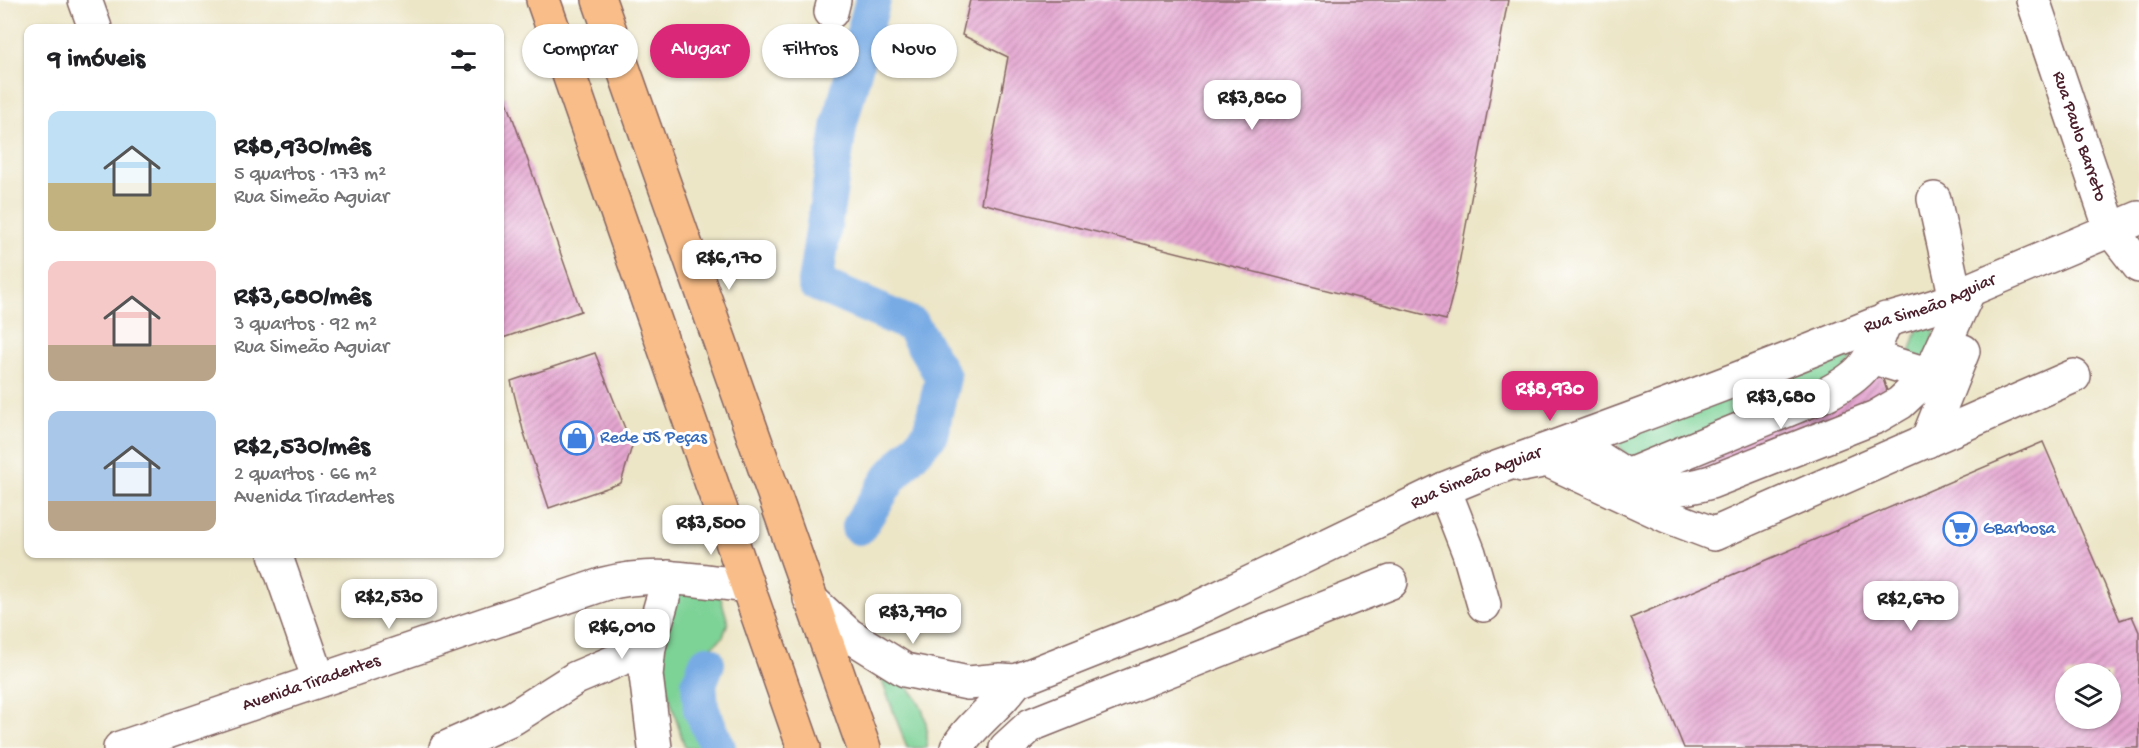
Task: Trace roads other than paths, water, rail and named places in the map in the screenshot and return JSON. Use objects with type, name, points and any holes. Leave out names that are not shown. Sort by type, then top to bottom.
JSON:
[{"type":"main road","points":[[543,0],[804,748]]},
{"type":"main road","points":[[599,0],[864,748]]},
{"type":"street","points":[[85,0],[94,24]]},
{"type":"street","name":"Rua Paulo Barreto","points":[[2033,0],[2139,266]]},
{"type":"street","points":[[1572,441],[1627,476],[1669,489],[1687,489],[1711,482],[1876,417],[1900,403],[1930,375],[1963,294],[1934,199]]},
{"type":"street","points":[[1927,441],[1990,287],[2123,229]]},
{"type":"street","name":"Rua Simeão Aguiar","points":[[1016,681],[1185,614],[1437,492],[1488,471],[1767,369],[1886,320],[1963,294],[2123,229]]},
{"type":"street","points":[[1627,476],[1826,394],[1858,375],[1871,357],[1886,320]]},
{"type":"street","points":[[1871,357],[1930,375]]},
{"type":"street","points":[[1488,471],[1547,460],[1667,516],[1714,534],[2074,376]]},
{"type":"street","points":[[276,558],[319,680]]},
{"type":"street","points":[[656,748],[646,675],[649,647],[669,577]]},
{"type":"street","name":"Avenida Tiradentes","points":[[120,748],[604,584],[629,578],[669,577],[747,586]]},
{"type":"street","points":[[1006,748],[1031,725],[1391,582]]},
{"type":"street","points":[[810,599],[849,636],[905,670],[968,683],[1016,681],[1007,695],[976,725],[957,748]]},
{"type":"street","points":[[446,748],[513,718],[576,678],[649,647]]},
{"type":"waterway","points":[[859,527],[890,478],[930,434],[943,377],[912,325],[815,283],[840,122],[873,0]]},
{"type":"waterway","points":[[707,663],[699,683],[701,709],[718,748]]},
{"type":"place","name":"Rede JS Peças","points":[[577,438]]},
{"type":"place","name":"GBarbosa","points":[[1960,529]]}]
